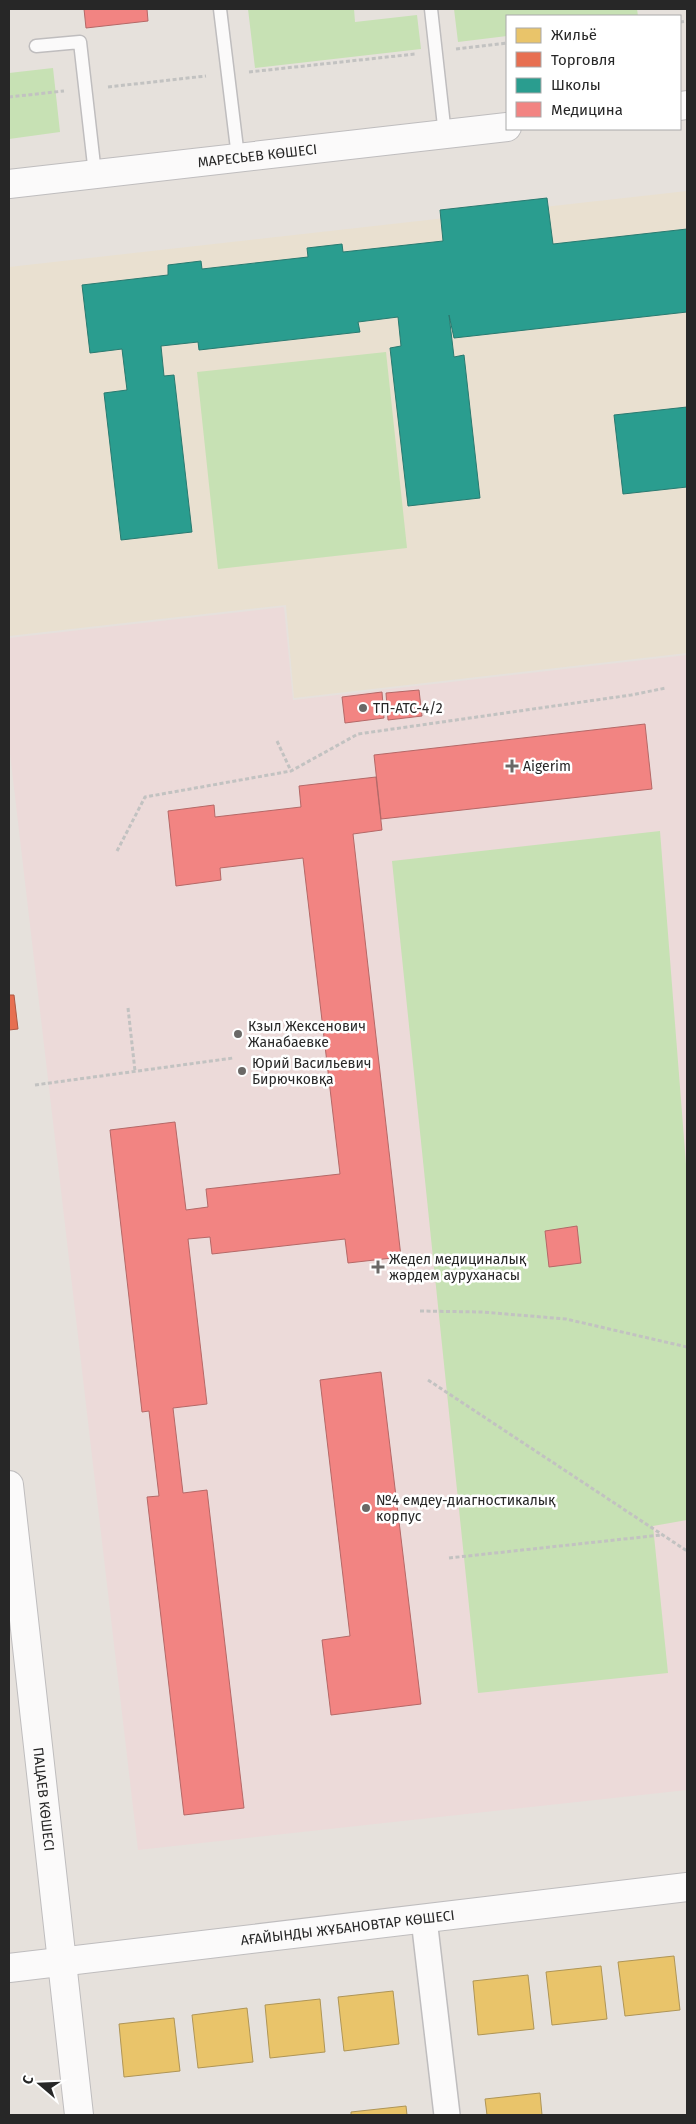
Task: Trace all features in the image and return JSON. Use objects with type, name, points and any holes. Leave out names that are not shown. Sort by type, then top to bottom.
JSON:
[{"type":"street","name":"МАРЕСЬЕВ КӨШЕСІ","points":[[9,184],[506,127]]},
{"type":"street","name":"ПАЦАЕВ КӨШЕСІ","points":[[9,1485],[79,2115]]},
{"type":"street","name":"АҒАЙЫНДЫ ЖҰБАНОВТАР КӨШЕСІ","points":[[9,1968],[687,1887]]},
{"type":"street","points":[[424,1919],[447,2115]]},
{"type":"lane","points":[[220,9],[238,158]]},
{"type":"lane","points":[[431,9],[445,134]]},
{"type":"lane","points":[[36,46],[80,42],[95,174]]},
{"type":"path","points":[[9,97],[506,43]]},
{"type":"path","points":[[117,851],[146,797],[291,771],[358,734],[631,695],[666,688]]},
{"type":"path","points":[[277,741],[291,771]]},
{"type":"path","points":[[128,1008],[135,1071]]},
{"type":"path","points":[[35,1085],[233,1058]]},
{"type":"path","points":[[420,1311],[482,1312],[566,1319],[687,1347]]},
{"type":"path","points":[[428,1380],[687,1551]]},
{"type":"path","points":[[448,1558],[662,1535]]},
{"type":"shaded area","points":[[687,191],[687,653],[294,698],[286,605],[9,636],[9,267]]},
{"type":"shaded area","name":"Жедел медициналық жәрдем ауруханасы","points":[[284,607],[293,700],[687,655],[687,1790],[138,1850],[9,745],[9,638]]},
{"type":"green space","points":[[248,9],[354,9],[355,22],[417,15],[421,49],[255,68]]},
{"type":"green space","points":[[454,9],[637,9],[638,15],[506,15],[506,36],[458,42]]},
{"type":"green space","points":[[53,68],[60,132],[9,139],[9,73]]},
{"type":"green space","points":[[386,352],[407,548],[218,569],[197,372]]},
{"type":"green space","points":[[660,831],[687,1177],[687,1520],[653,1526],[668,1673],[478,1693],[392,861]]},
{"type":"building: Жильё","points":[[674,1956],[680,2010],[625,2016],[618,1962]]},
{"type":"building: Жильё","points":[[601,1966],[607,2019],[552,2025],[546,1972]]},
{"type":"building: Жильё","points":[[528,1975],[534,2029],[478,2035],[473,1981]]},
{"type":"building: Жильё","points":[[393,1991],[399,2044],[344,2051],[338,1997]]},
{"type":"building: Жильё","points":[[320,1999],[325,2052],[270,2058],[265,2005]]},
{"type":"building: Жильё","points":[[247,2008],[253,2062],[198,2068],[192,2015]]},
{"type":"building: Жильё","points":[[174,2018],[180,2071],[124,2077],[119,2024]]},
{"type":"building: Жильё","points":[[540,2093],[542,2115],[487,2115],[485,2099]]},
{"type":"building: Жильё","points":[[406,2106],[407,2115],[351,2115],[351,2112]]},
{"type":"building: Торговля","points":[[9,995],[14,995],[18,1029],[9,1030]]},
{"type":"building: Школы","points":[[547,198],[553,244],[687,229],[687,312],[454,338],[449,315],[454,357],[464,355],[480,498],[408,506],[390,348],[401,346],[398,317],[358,322],[360,332],[199,350],[198,342],[161,346],[164,376],[174,375],[192,532],[121,540],[104,393],[127,390],[122,349],[90,353],[82,285],[168,275],[168,265],[201,261],[202,269],[308,257],[307,248],[342,244],[343,252],[443,241],[440,210]]},
{"type":"building: Школы","points":[[687,407],[687,487],[623,494],[614,415]]},
{"type":"building: Медицина","points":[[84,9],[147,9],[148,21],[86,28]]},
{"type":"building: Медицина","points":[[419,690],[422,716],[388,720],[386,693]]},
{"type":"building: Медицина","name":"ТП-АТС-4/2","points":[[382,692],[384,718],[345,723],[342,697]]},
{"type":"building: Медицина","name":"Aigerim","points":[[645,724],[652,789],[381,819],[374,755]]},
{"type":"building: Медицина","points":[[376,777],[382,830],[353,834],[401,1257],[348,1263],[345,1239],[212,1254],[210,1237],[188,1239],[207,1404],[173,1408],[183,1493],[207,1490],[244,1808],[184,1815],[147,1497],[159,1496],[149,1411],[142,1412],[110,1130],[175,1122],[186,1210],[208,1207],[206,1189],[340,1174],[303,858],[220,868],[221,880],[176,886],[168,811],[214,805],[215,817],[301,807],[299,786]]},
{"type":"building: Медицина","points":[[577,1226],[581,1263],[549,1267],[545,1231]]},
{"type":"building: Медицина","name":"№4 емдеу-диагностикалық корпус","points":[[381,1372],[421,1704],[331,1715],[322,1640],[350,1636],[320,1380]]},
{"type":"place","name":"ТП-АТС-4/2","points":[[363,708]]},
{"type":"place","name":"Aigerim","points":[[512,766]]},
{"type":"place","name":"Кзыл Жексенович Жанабаевке","points":[[238,1034]]},
{"type":"place","name":"Юрий Васильевич Бирючковқа","points":[[242,1071]]},
{"type":"place","name":"Жедел медициналық жәрдем ауруханасы","points":[[378,1267]]},
{"type":"place","name":"№4 емдеу-диагностикалық корпус","points":[[366,1508]]}]
